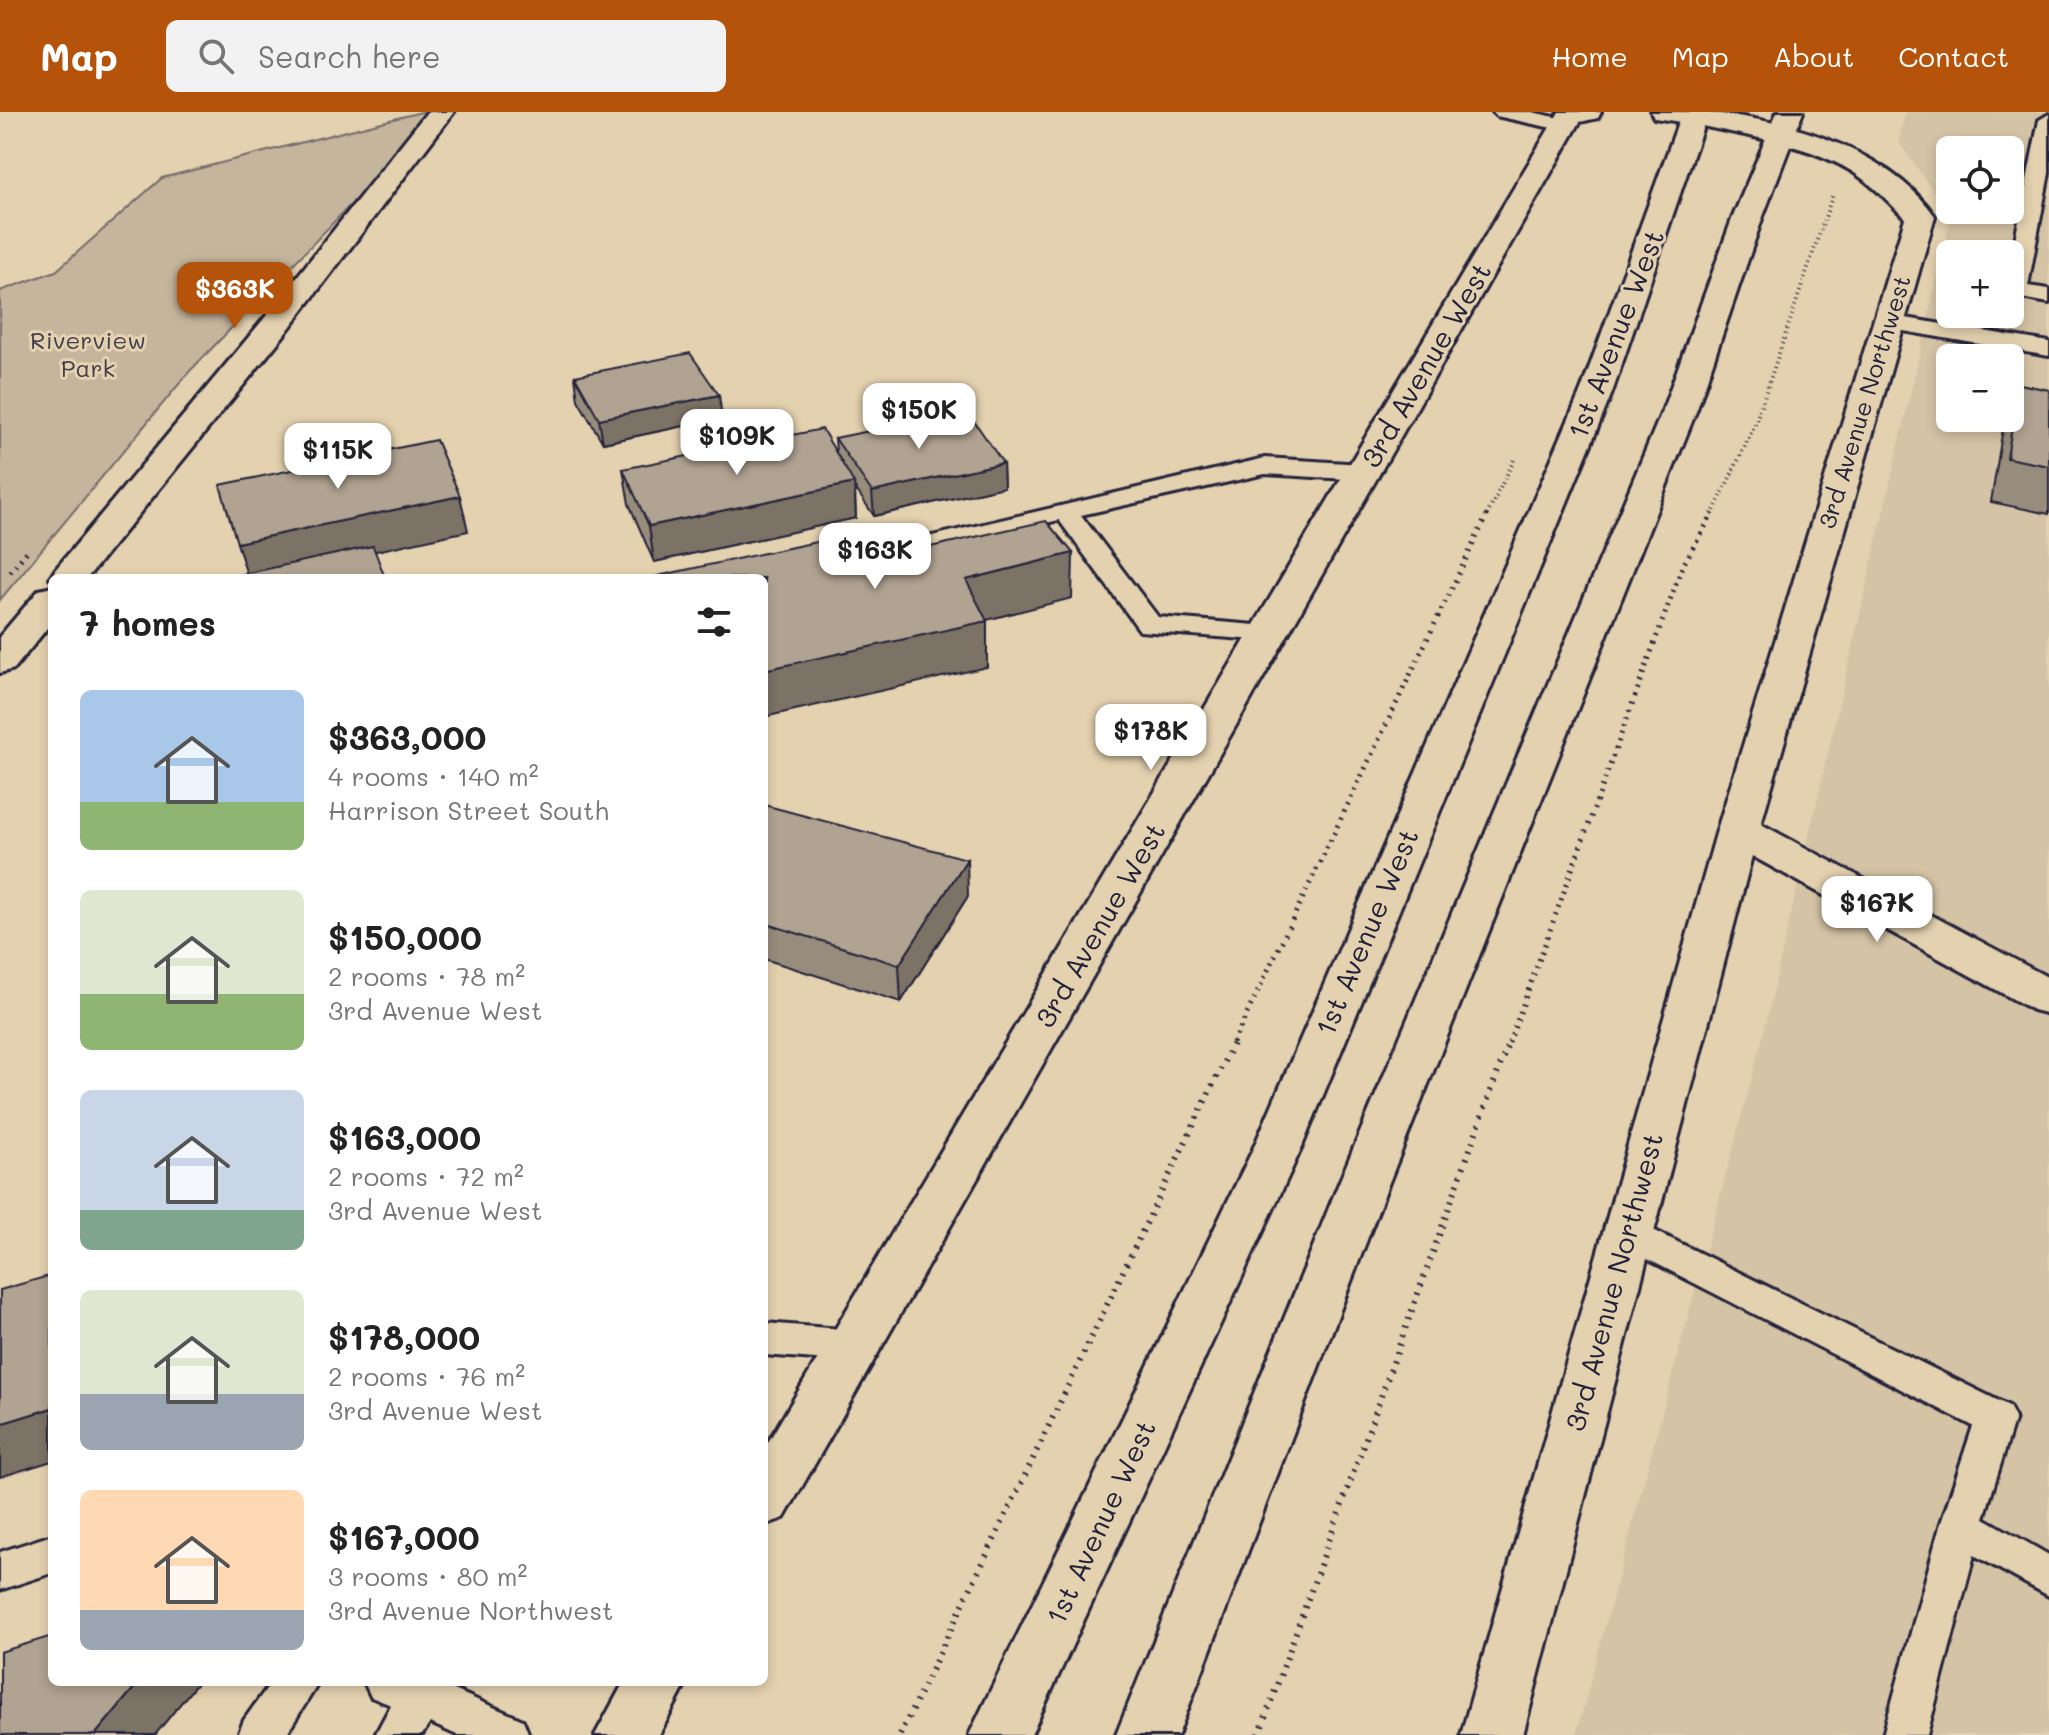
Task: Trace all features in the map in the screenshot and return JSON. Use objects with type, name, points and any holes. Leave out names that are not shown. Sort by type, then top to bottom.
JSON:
[{"type":"street","points":[[71,574],[273,328],[441,112]]},
{"type":"street","name":"3rd Avenue Northwest","points":[[1505,1730],[1627,1232],[1738,830],[1920,216],[1879,177],[1786,124],[1684,113]]},
{"type":"street","name":"1st Avenue West","points":[[1000,1735],[1277,1149],[1596,393],[1684,113]]},
{"type":"street","name":"3rd Avenue West","points":[[768,1493],[1363,472],[1577,118]]},
{"type":"street","points":[[1147,1735],[1361,1190],[1680,409],[1747,219],[1786,124]]},
{"type":"street","points":[[0,661],[48,603]]},
{"type":"street","points":[[1738,830],[2049,998]]},
{"type":"street","points":[[626,1735],[655,1686]]},
{"type":"lane","points":[[1503,112],[1577,118]]},
{"type":"lane","points":[[2049,120],[2016,291],[2049,296]]},
{"type":"lane","points":[[1888,322],[2049,349]]},
{"type":"lane","points":[[768,580],[1265,466],[1363,472]]},
{"type":"lane","points":[[1065,511],[1150,625],[1270,633]]},
{"type":"lane","points":[[1627,1232],[1995,1418],[1961,1526],[1905,1735]]},
{"type":"lane","points":[[768,1339],[854,1346]]},
{"type":"lane","points":[[1961,1526],[2049,1577]]},
{"type":"lane","points":[[0,1571],[48,1555]]},
{"type":"lane","points":[[260,1735],[294,1686]]},
{"type":"lane","points":[[397,1735],[403,1690],[507,1735]]},
{"type":"path","points":[[1259,1735],[1643,671],[1682,567],[1718,504],[1754,427],[1833,202],[1834,189]]},
{"type":"path","points":[[900,1735],[1518,453]]},
{"type":"shaded area","points":[[1905,112],[2049,112],[2049,1735],[1576,1735],[1763,1036],[1936,282],[1936,328],[2024,328],[2024,240],[1946,240],[1949,224],[2024,224],[2024,136],[1936,136],[1936,195],[1899,142]]},
{"type":"green space","name":"Riverview Park","points":[[421,112],[440,112],[189,372],[0,600],[0,291],[56,271],[162,178]]},
{"type":"building","points":[[690,353],[719,395],[599,419],[575,376]]},
{"type":"building","points":[[2024,385],[2049,390],[2049,466],[2007,458],[2011,432],[2024,432]]},
{"type":"building","points":[[967,411],[1003,463],[872,492],[835,438]]},
{"type":"building","points":[[822,429],[854,483],[649,526],[623,469]]},
{"type":"building","points":[[436,440],[460,496],[237,543],[220,485]]},
{"type":"building","points":[[1046,521],[1073,553],[966,580],[987,621],[768,669],[768,574],[667,574],[826,540],[841,567]]},
{"type":"building","points":[[373,546],[384,574],[244,574]]},
{"type":"building","points":[[768,806],[967,859],[899,965],[768,924]]},
{"type":"building","points":[[48,1276],[48,1409],[0,1424],[0,1290]]},
{"type":"building","points":[[48,1637],[48,1686],[136,1686],[95,1735],[0,1735],[0,1652]]}]
